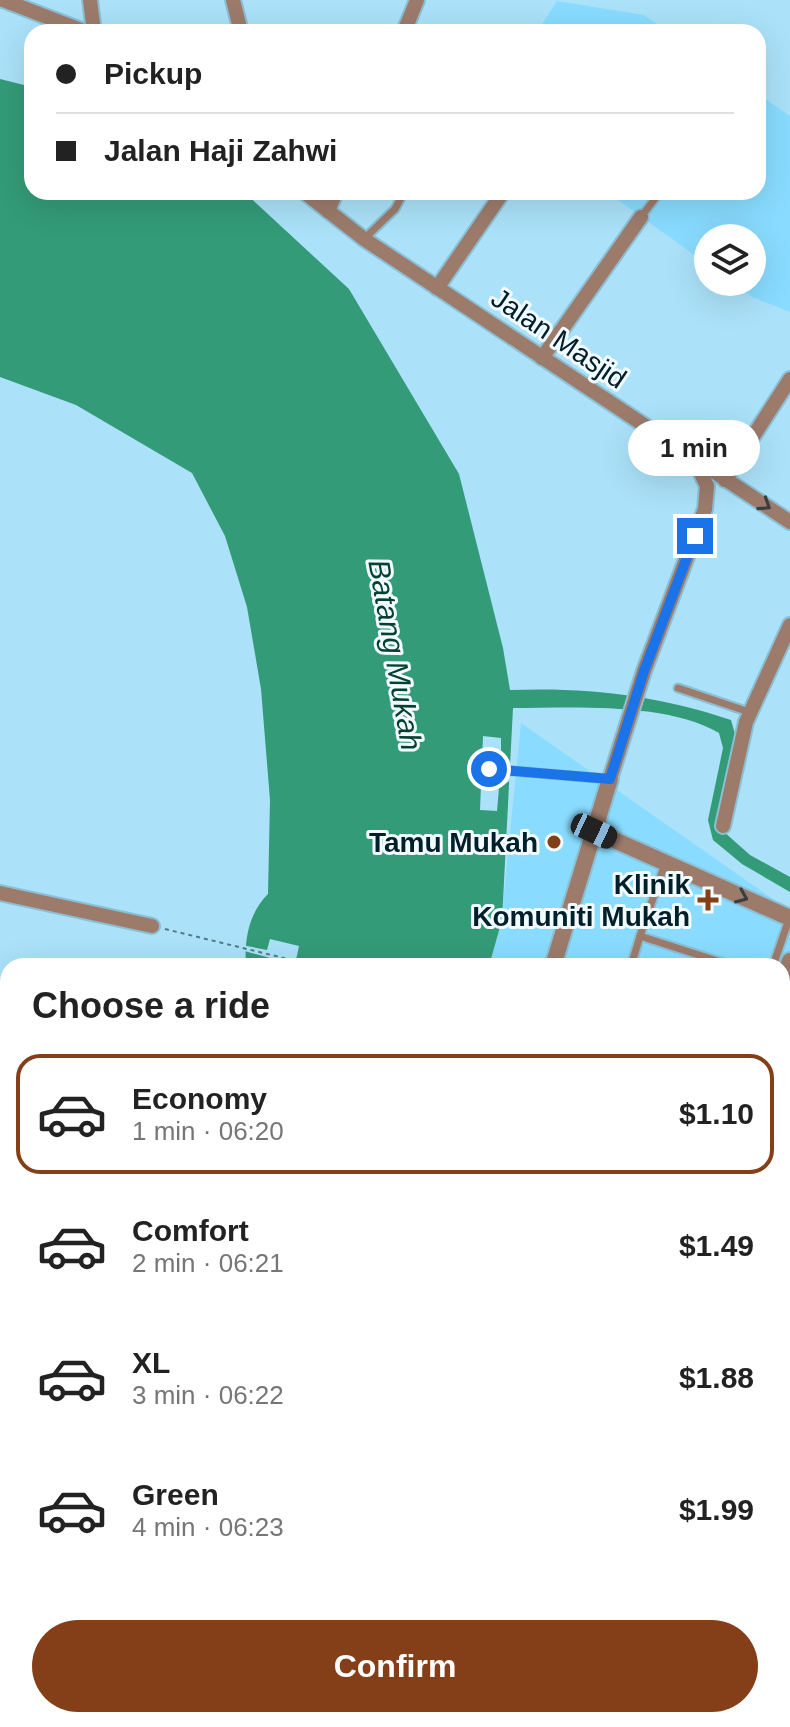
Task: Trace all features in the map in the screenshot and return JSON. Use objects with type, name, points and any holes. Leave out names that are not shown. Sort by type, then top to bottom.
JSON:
[{"type":"street","points":[[3,0],[65,24]]},
{"type":"street","points":[[90,0],[93,24]]},
{"type":"street","points":[[233,0],[239,24]]},
{"type":"street","points":[[407,24],[417,0]]},
{"type":"street","name":"Jalan Masjid","points":[[314,200],[364,239],[790,522]]},
{"type":"street","points":[[328,211],[333,200]]},
{"type":"street","points":[[437,288],[498,200]]},
{"type":"street","points":[[542,358],[641,217]]},
{"type":"street","points":[[725,480],[790,379]]},
{"type":"street","points":[[689,456],[705,476],[705,509]]},
{"type":"street","points":[[555,958],[644,671],[705,509],[718,493],[739,489]]},
{"type":"street","points":[[723,826],[749,712],[790,625]]},
{"type":"street","points":[[594,831],[790,917]]},
{"type":"street","points":[[0,893],[152,926]]},
{"type":"lane","points":[[364,239],[395,209],[400,200]]},
{"type":"lane","points":[[641,217],[654,200]]},
{"type":"lane","points":[[678,688],[749,712]]},
{"type":"lane","points":[[489,769],[610,779]]},
{"type":"lane","points":[[633,958],[665,864]]},
{"type":"lane","points":[[776,958],[790,917]]},
{"type":"lane","points":[[640,936],[708,958]]},
{"type":"path","points":[[152,926],[283,958]]},
{"type":"shaded area","points":[[557,1],[644,15],[657,24],[542,24]]},
{"type":"shaded area","points":[[766,100],[790,116],[790,312],[752,297],[766,296],[766,224],[694,224],[694,255],[618,200],[766,200]]},
{"type":"shaded area","points":[[521,723],[790,911],[790,958],[491,958],[501,924]]},
{"type":"water","name":"Batang Mukah","points":[[0,79],[24,85],[24,200],[253,200],[349,289],[459,474],[503,648],[510,690],[622,694],[676,704],[731,720],[735,734],[723,831],[750,855],[790,877],[790,892],[742,864],[713,840],[708,820],[723,748],[719,733],[697,723],[646,711],[513,708],[502,920],[491,958],[246,958],[249,927],[256,909],[268,894],[270,800],[261,689],[247,607],[225,536],[192,473],[76,405],[0,377]]},
{"type":"pier","points":[[483,736],[501,738],[501,756],[512,764],[511,780],[499,788],[497,811],[480,810]]},
{"type":"pier","points":[[270,939],[299,946],[296,958],[270,958],[241,950],[242,945],[267,950]]},
{"type":"place","name":"Tamu Mukah","points":[[554,842]]},
{"type":"place","name":"Klinik Komuniti Mukah","points":[[708,900]]},
{"type":"route","points":[[489,769],[610,779],[644,671],[695,536]]}]
